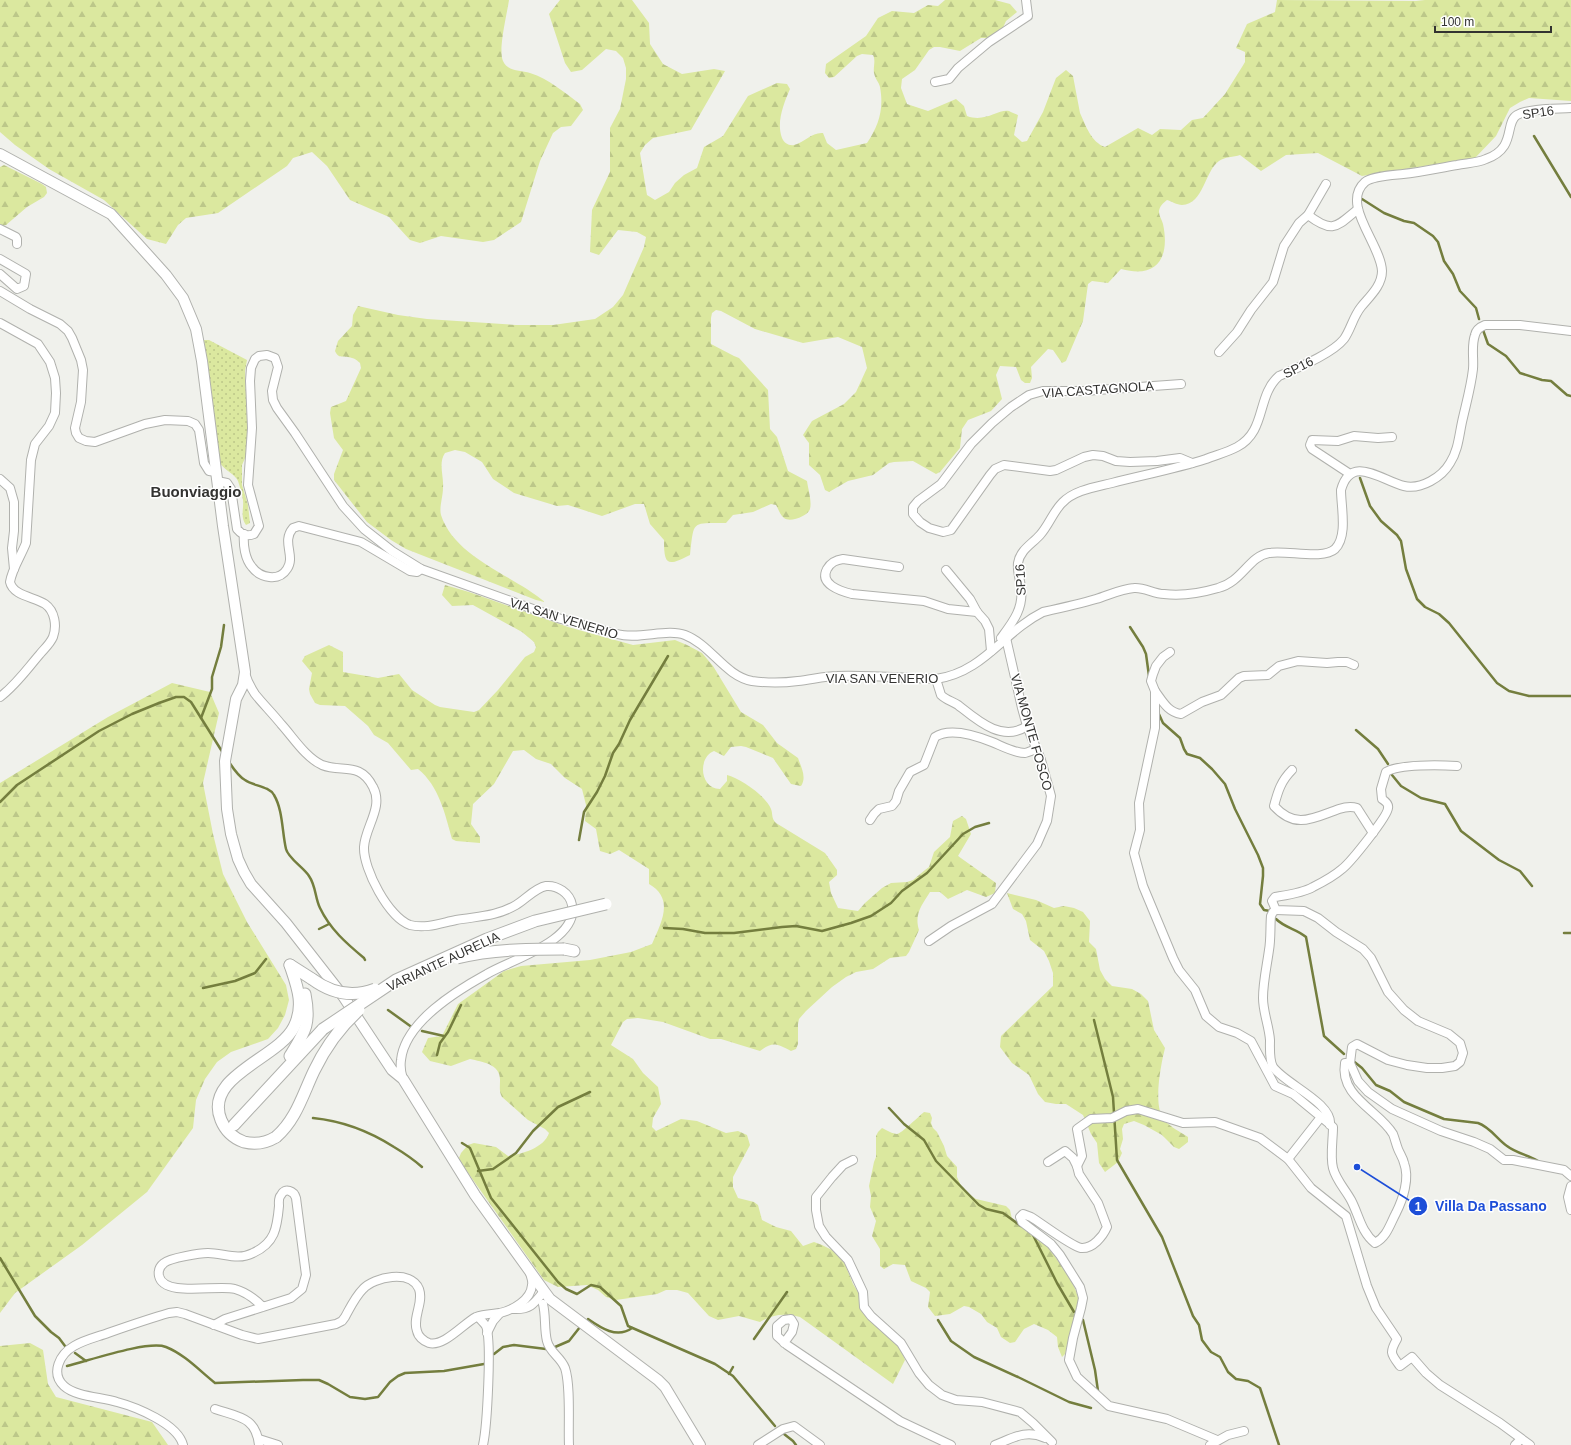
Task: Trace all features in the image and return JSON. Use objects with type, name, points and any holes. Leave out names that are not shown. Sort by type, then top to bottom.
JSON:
[{"type":"highway","name":"VARIANTE AURELIA","points":[[234,1125],[323,1029],[396,980],[487,939],[528,923],[606,904]]},
{"type":"highway","points":[[429,966],[467,955],[498,950],[532,948],[569,950]]},
{"type":"highway","points":[[290,965],[323,987],[334,992],[356,994],[368,992],[396,980]]},
{"type":"highway","points":[[277,1078],[302,1038],[307,1021],[308,1007],[304,991],[290,965]]},
{"type":"highway","points":[[290,965],[300,1000],[299,1013],[295,1026],[282,1043],[228,1083],[221,1093],[218,1105],[221,1121],[227,1131],[236,1138],[247,1142],[259,1143],[276,1137],[286,1128],[294,1117],[314,1071],[335,1036],[350,1018],[396,980]]},
{"type":"main road","points":[[0,154],[111,214],[166,275],[183,298],[196,329],[245,672],[243,685],[236,699],[225,761],[227,809],[231,834],[244,872],[251,884],[286,923],[344,996],[392,1070],[403,1079],[475,1195],[543,1290],[556,1304],[658,1380],[665,1387],[700,1445]]},
{"type":"street","points":[[936,82],[949,79],[962,64],[989,42],[1028,16],[1026,0]]},
{"type":"street","name":"SP16","points":[[991,652],[1013,623],[1021,605],[1022,595],[1018,570],[1022,552],[1040,535],[1061,503],[1068,497],[1075,494],[1192,463],[1226,452],[1245,442],[1256,429],[1264,402],[1274,381],[1279,376],[1332,350],[1345,338],[1360,308],[1378,284],[1382,271],[1374,244],[1356,202],[1357,195],[1361,187],[1367,180],[1488,159],[1502,150],[1509,138],[1512,121],[1519,114],[1526,111],[1571,108]]},
{"type":"street","points":[[1219,352],[1237,332],[1251,310],[1273,282],[1284,246],[1299,223],[1308,215],[1326,184]]},
{"type":"street","points":[[1308,215],[1323,226],[1330,227],[1338,224],[1358,209]]},
{"type":"street","points":[[0,229],[16,237],[17,244]]},
{"type":"street","points":[[0,258],[26,274],[24,286],[17,288],[0,274]]},
{"type":"street","points":[[0,291],[30,309],[60,324],[68,331],[72,338],[81,360],[83,370],[81,402],[75,428],[79,438],[86,441],[95,442],[144,424],[165,420],[188,420],[195,424],[199,430],[204,463],[216,477],[229,485],[234,500],[237,528],[244,534],[243,543],[252,568],[267,577],[276,577],[284,573],[290,564],[287,540],[288,536],[293,528],[299,526],[361,542],[410,571],[417,572],[421,570]]},
{"type":"street","points":[[0,323],[31,339],[44,352],[53,370],[56,393],[55,413],[53,420],[37,440],[33,450],[26,543],[22,555],[14,569],[10,582],[12,588],[17,592],[45,604],[49,608],[54,620],[55,630],[50,641],[29,668],[18,681],[0,697]]},
{"type":"street","points":[[1392,437],[1378,438],[1354,436],[1338,441],[1312,440],[1310,445],[1312,450],[1350,474],[1358,471],[1365,472],[1405,487],[1413,487],[1432,480],[1445,470],[1451,463],[1458,445],[1471,385],[1473,342],[1475,333],[1485,325],[1508,324],[1571,331]]},
{"type":"street","name":"VIA SAN VENERIO","points":[[244,534],[247,536],[254,534],[259,526],[248,485],[252,428],[250,381],[251,368],[255,359],[259,356],[267,355],[275,358],[278,367],[272,392],[273,400],[277,408],[343,506],[355,521],[368,532],[402,558],[421,570],[561,619],[616,634],[637,637],[668,633],[684,634],[706,648],[730,669],[744,678],[751,680],[796,682],[836,676],[936,679],[950,677],[975,665],[1006,638],[1035,616],[1043,612],[1097,599],[1121,590],[1135,588],[1164,594],[1203,592],[1227,586],[1256,560],[1265,554],[1290,552],[1317,555],[1331,552],[1338,545],[1342,536],[1341,490],[1350,474]]},
{"type":"street","name":"VIA CASTAGNOLA","points":[[1181,384],[1043,392],[1029,395],[1011,407],[970,444],[941,484],[915,504],[913,511],[920,522],[929,528],[943,532],[951,530],[990,475],[995,469],[1004,465],[1050,471],[1056,470],[1084,457],[1093,455],[1103,456],[1116,461],[1157,461],[1180,458],[1192,463]]},
{"type":"street","points":[[0,479],[10,488],[14,502],[14,531],[12,548],[14,569]]},
{"type":"street","points":[[899,567],[843,559],[836,560],[830,564],[826,571],[825,578],[841,592],[924,601],[948,609],[977,612]]},
{"type":"street","points":[[946,570],[970,599],[977,612],[985,621],[989,629],[991,652]]},
{"type":"street","name":"VIA MONTE FOSCO","points":[[929,941],[950,926],[992,904],[1037,844],[1047,821],[1050,796],[1041,760],[1028,726],[1006,638]]},
{"type":"street","points":[[1170,652],[1163,657],[1153,674],[1152,681],[1155,691],[1155,728],[1139,803],[1140,830],[1134,853],[1143,886],[1173,958],[1179,970],[1195,990],[1206,1016],[1219,1027],[1237,1033],[1251,1040],[1275,1086],[1293,1094],[1333,1127],[1333,1168],[1340,1183],[1356,1208],[1362,1226],[1370,1239],[1375,1243],[1382,1240],[1388,1231],[1400,1204],[1406,1184],[1405,1164],[1397,1148],[1393,1134],[1364,1106],[1347,1082],[1344,1072],[1345,1063],[1350,1063]]},
{"type":"street","points":[[1155,691],[1168,709],[1181,714],[1202,702],[1221,695],[1239,678],[1244,676],[1268,675],[1279,666],[1298,661],[1327,663],[1347,662],[1354,665]]},
{"type":"street","points":[[245,672],[254,693],[308,755],[322,765],[355,770],[363,774],[374,788],[376,808],[367,832],[364,846],[364,856],[386,905],[398,918],[411,925],[429,926],[457,920],[488,916],[511,907],[543,887],[548,886],[554,886],[564,892],[572,903],[572,915],[568,925],[561,934],[533,953],[486,974],[435,1008],[414,1031],[404,1047],[401,1059],[403,1079]]},
{"type":"street","points":[[936,679],[941,695],[957,704],[971,717],[980,722],[1001,731],[1012,733],[1020,731],[1028,726]]},
{"type":"street","points":[[870,820],[879,809],[892,806],[896,801],[899,791],[910,772],[924,765],[935,737],[938,735],[943,733],[964,735],[1024,753],[1037,748]]},
{"type":"street","points":[[1276,910],[1272,901],[1275,898],[1312,888],[1342,870],[1373,833],[1389,807],[1382,799],[1381,789],[1386,772],[1392,768],[1432,765],[1457,766]]},
{"type":"street","points":[[1292,770],[1280,784],[1276,797],[1274,806],[1281,814],[1292,820],[1301,820],[1352,806],[1357,808],[1373,833]]},
{"type":"street","points":[[1330,1125],[1331,1121],[1323,1108],[1311,1097],[1280,1076],[1272,1065],[1270,1037],[1263,999],[1270,948],[1271,916],[1276,910],[1304,911],[1318,918],[1336,932],[1363,949],[1371,958],[1388,992],[1404,1010],[1418,1021],[1449,1034],[1460,1043],[1464,1053],[1460,1062],[1455,1066],[1442,1068],[1427,1068],[1388,1060],[1357,1044],[1352,1047],[1350,1063],[1358,1081],[1368,1092],[1392,1109],[1441,1131],[1490,1149],[1504,1160],[1513,1160],[1564,1170],[1571,1176]]},
{"type":"street","points":[[1077,1166],[1082,1156],[1077,1129],[1091,1119],[1112,1118],[1126,1111],[1138,1108],[1183,1123],[1215,1122],[1260,1138],[1288,1159],[1311,1188],[1346,1216],[1367,1286],[1376,1308],[1397,1339],[1392,1348],[1391,1354],[1400,1366],[1412,1357],[1426,1373],[1440,1385],[1500,1424],[1518,1442],[1530,1445]]},
{"type":"street","points":[[1288,1159],[1321,1118]]},
{"type":"street","points":[[1048,1162],[1066,1151],[1073,1158],[1079,1174],[1098,1203],[1107,1227],[1103,1236],[1088,1247],[1082,1248],[1031,1217],[1023,1214],[1020,1216],[1022,1222],[1051,1244],[1064,1261],[1080,1287],[1083,1298],[1069,1360],[1077,1377],[1109,1406],[1167,1420],[1214,1442],[1228,1435],[1244,1431]]},
{"type":"street","points":[[853,1160],[839,1169],[816,1197],[816,1210],[819,1226],[848,1260],[863,1292],[864,1307],[871,1316],[901,1343],[919,1373],[937,1392],[956,1400],[982,1402],[1020,1412],[1053,1444]]},
{"type":"street","points":[[1571,1186],[1568,1197],[1571,1210]]},
{"type":"street","points":[[214,1325],[225,1319],[291,1298],[297,1294],[305,1282],[306,1275],[296,1198],[294,1193],[289,1191],[284,1192],[280,1196],[277,1228],[271,1239],[262,1248],[252,1254],[239,1257],[209,1253],[195,1254],[167,1261],[160,1266],[159,1270],[159,1278],[165,1284],[183,1289],[223,1287],[235,1289],[250,1295],[263,1306]]},
{"type":"street","points":[[529,1295],[532,1286],[530,1272]]},
{"type":"street","points":[[183,1445],[179,1435],[163,1421],[117,1402],[75,1392],[64,1386],[58,1372],[60,1360],[63,1354],[80,1343],[169,1312],[185,1314],[242,1336],[258,1339],[336,1324],[342,1321],[345,1317],[363,1288],[378,1280],[393,1276],[407,1278],[419,1289],[420,1301],[416,1324],[419,1336],[425,1341],[433,1343],[443,1341],[478,1316],[500,1313],[513,1309],[524,1309],[533,1305],[556,1304]]},
{"type":"street","points":[[513,1309],[529,1295],[543,1290]]},
{"type":"street","points":[[533,1305],[543,1290]]},
{"type":"street","points":[[543,1304],[547,1342],[551,1350],[559,1356],[566,1371],[569,1445]]},
{"type":"street","points":[[487,1333],[492,1321],[500,1313]]},
{"type":"street","points":[[478,1316],[485,1325],[487,1333],[488,1358],[483,1445]]},
{"type":"street","points":[[784,1343],[900,1421],[951,1445]]},
{"type":"street","points":[[215,1409],[250,1422],[255,1427],[259,1442],[278,1445]]},
{"type":"street","points":[[758,1445],[783,1429],[794,1426],[820,1445]]},
{"type":"street","points":[[995,1445],[1024,1434],[1036,1434],[1053,1444]]},
{"type":"green space","points":[[0,0],[509,0],[503,32],[502,56],[505,65],[511,69],[530,73],[550,83],[580,104],[583,110],[571,126],[561,127],[553,133],[540,161],[521,222],[494,240],[483,242],[441,236],[420,243],[410,240],[389,217],[350,200],[327,166],[312,152],[293,158],[287,166],[218,213],[186,218],[178,225],[166,244],[147,239],[104,200],[49,169],[15,145],[0,132]]},
{"type":"green space","points":[[560,0],[632,0],[649,23],[650,44],[663,64],[682,74],[714,69],[725,71],[691,130],[653,138],[645,145],[640,153],[647,195],[655,200],[669,192],[675,183],[684,175],[697,168],[704,147],[723,136],[748,96],[777,83],[787,84],[790,89],[785,100],[780,119],[780,132],[782,138],[787,144],[794,145],[819,133],[823,133],[827,143],[836,150],[867,143],[875,130],[881,110],[880,87],[874,73],[873,55],[862,54],[857,56],[834,77],[829,78],[825,73],[826,64],[866,36],[878,18],[892,11],[914,13],[928,5],[938,6],[945,0],[995,0],[1010,4],[1017,12],[1006,21],[1001,32],[993,38],[981,38],[960,51],[940,47],[934,47],[929,50],[915,70],[902,79],[901,88],[907,104],[928,111],[956,99],[964,106],[967,116],[974,118],[1009,111],[1018,115],[1014,135],[1022,142],[1027,141],[1043,112],[1056,78],[1066,70],[1073,76],[1080,113],[1087,128],[1096,141],[1105,147],[1138,128],[1152,135],[1160,129],[1181,130],[1192,120],[1203,118],[1225,94],[1245,62],[1245,52],[1236,48],[1247,24],[1275,12],[1277,0],[1571,0],[1571,101],[1529,98],[1520,102],[1510,108],[1496,136],[1475,158],[1362,176],[1318,153],[1286,155],[1261,171],[1240,155],[1219,161],[1210,172],[1195,199],[1182,205],[1167,200],[1160,207],[1159,214],[1163,224],[1165,246],[1163,255],[1158,263],[1152,268],[1144,271],[1121,269],[1108,283],[1092,281],[1088,284],[1083,321],[1066,361],[1062,363],[1053,350],[1048,349],[1031,367],[1032,378],[1030,383],[1025,383],[1021,380],[1016,367],[1000,366],[996,375],[1002,399],[991,411],[968,420],[962,429],[960,448],[940,472],[936,474],[913,461],[894,462],[889,463],[873,475],[848,481],[829,492],[825,490],[820,475],[809,465],[809,443],[803,435],[812,421],[844,404],[856,392],[867,368],[862,347],[838,337],[803,343],[755,329],[721,311],[716,310],[712,313],[711,318],[711,344],[739,358],[768,390],[770,429],[777,437],[788,471],[807,481],[811,502],[809,512],[798,518],[790,520],[781,515],[776,505],[771,504],[753,512],[733,515],[726,523],[700,524],[696,526],[692,535],[690,555],[672,562],[666,559],[664,540],[650,524],[644,504],[635,504],[602,516],[568,505],[557,506],[514,493],[493,479],[482,462],[465,452],[455,450],[445,453],[442,461],[443,488],[441,515],[448,530],[459,543],[472,554],[532,592],[545,602],[536,600],[406,549],[367,522],[334,480],[334,474],[343,450],[334,438],[330,413],[331,407],[346,401],[361,368],[360,363],[353,358],[340,356],[335,351],[338,341],[352,326],[353,315],[358,306],[398,315],[427,319],[516,325],[553,325],[595,319],[613,307],[623,295],[644,247],[646,237],[637,232],[618,230],[599,255],[590,252],[592,210],[610,172],[610,128],[620,109],[626,79],[626,68],[623,58],[616,51],[606,49],[582,70],[571,72],[565,63],[549,14]]},
{"type":"green space","points":[[4,165],[42,184],[46,187],[47,193],[44,197],[27,207],[6,225],[0,226],[0,167]]},
{"type":"green space","points":[[203,340],[209,340],[247,360],[245,371],[248,442],[246,456],[242,465],[242,485],[248,505],[250,523],[246,525],[243,519],[243,500],[238,481],[220,463]]},
{"type":"green space","points":[[445,585],[568,627],[633,645],[675,640],[702,653],[713,666],[741,712],[763,725],[777,743],[798,758],[802,768],[803,783],[801,786],[791,784],[773,758],[741,746],[731,747],[724,756],[714,751],[709,754],[703,765],[705,778],[713,787],[720,789],[727,781],[727,775],[739,780],[764,799],[771,809],[773,819],[776,823],[825,853],[837,870],[837,875],[829,882],[831,893],[838,908],[858,911],[882,888],[891,883],[913,880],[929,867],[934,852],[950,837],[953,821],[962,816],[966,819],[971,834],[958,856],[996,883],[995,893],[986,897],[967,890],[948,899],[940,892],[930,892],[918,914],[917,919],[919,930],[906,956],[890,958],[873,969],[856,972],[832,987],[799,1019],[798,1044],[796,1049],[791,1051],[778,1045],[772,1045],[760,1051],[721,1039],[710,1039],[663,1022],[638,1018],[627,1019],[623,1022],[611,1045],[633,1059],[643,1073],[658,1087],[661,1104],[653,1118],[652,1127],[656,1131],[681,1119],[697,1121],[726,1133],[738,1131],[747,1135],[750,1145],[733,1177],[733,1187],[738,1198],[754,1202],[758,1205],[762,1220],[776,1227],[791,1231],[803,1246],[814,1242],[836,1252],[843,1259],[853,1284],[870,1311],[893,1331],[905,1360],[893,1384],[800,1317],[779,1315],[770,1317],[760,1322],[739,1316],[718,1320],[709,1316],[688,1293],[677,1290],[666,1290],[657,1294],[616,1300],[606,1297],[598,1290],[587,1285],[558,1287],[544,1280],[461,1163],[459,1158],[461,1153],[468,1145],[474,1143],[496,1147],[508,1156],[526,1152],[538,1146],[549,1133],[545,1129],[528,1120],[502,1097],[500,1091],[500,1075],[494,1067],[470,1059],[451,1066],[430,1061],[422,1052],[428,1038],[442,1036],[458,1004],[504,971],[521,966],[590,960],[631,952],[652,944],[662,920],[664,904],[662,897],[657,890],[649,884],[649,869],[619,850],[610,854],[600,851],[596,829],[585,821],[586,805],[582,789],[565,778],[551,764],[536,759],[524,750],[513,751],[494,784],[473,804],[471,824],[480,837],[480,843],[456,841],[452,839],[444,810],[436,792],[418,769],[411,770],[388,743],[374,735],[368,726],[345,706],[320,705],[315,703],[309,689],[312,673],[302,661],[305,656],[329,645],[343,652],[343,672],[378,678],[399,674],[412,690],[435,705],[474,712],[479,710],[498,690],[525,657],[534,652],[536,647],[534,642],[522,632],[473,605],[452,606],[442,595]]},
{"type":"green space","points":[[172,683],[210,692],[219,713],[203,783],[213,834],[223,874],[247,922],[286,985],[289,1000],[285,1015],[278,1028],[268,1039],[231,1052],[217,1062],[205,1079],[196,1100],[193,1128],[147,1192],[82,1245],[15,1293],[0,1313],[0,783],[108,717]]},
{"type":"green space","points":[[1007,893],[1036,900],[1054,908],[1064,906],[1083,912],[1090,921],[1089,942],[1096,949],[1100,970],[1105,979],[1112,986],[1132,989],[1141,994],[1148,1001],[1154,1030],[1165,1048],[1161,1064],[1158,1096],[1161,1115],[1167,1123],[1188,1137],[1188,1142],[1179,1149],[1174,1147],[1162,1135],[1144,1125],[1134,1121],[1124,1124],[1122,1129],[1123,1139],[1120,1149],[1122,1153],[1118,1162],[1105,1172],[1099,1163],[1097,1143],[1091,1134],[1083,1115],[1066,1104],[1045,1102],[1038,1094],[1029,1075],[1012,1063],[1000,1047],[1001,1036],[1053,986],[1053,973],[1049,961],[1044,951],[1030,940],[1026,921],[1022,914],[1013,909]]},
{"type":"green space","points":[[924,1112],[930,1113],[932,1118],[931,1123],[944,1146],[947,1156],[957,1167],[957,1177],[963,1190],[976,1199],[1006,1206],[1010,1210],[1012,1219],[1047,1245],[1070,1278],[1080,1303],[1065,1354],[1062,1357],[1058,1347],[1057,1337],[1048,1330],[1034,1324],[1024,1329],[1015,1342],[1010,1343],[1001,1337],[997,1328],[987,1322],[981,1314],[969,1307],[964,1306],[950,1314],[935,1316],[928,1307],[930,1292],[926,1288],[911,1281],[905,1265],[893,1264],[884,1269],[880,1266],[880,1249],[872,1236],[876,1221],[870,1207],[871,1196],[869,1186],[876,1157],[876,1136],[882,1128],[897,1134],[899,1133]]},
{"type":"green space","points":[[30,1343],[43,1350],[48,1384],[56,1397],[152,1422],[168,1445],[0,1445],[0,1346]]},
{"type":"waterway","points":[[1534,136],[1571,197]]},
{"type":"waterway","points":[[1362,199],[1384,213],[1404,221],[1414,223],[1433,236],[1438,242],[1444,261],[1453,274],[1460,291],[1476,308],[1479,319]]},
{"type":"waterway","points":[[1483,330],[1488,344],[1506,356],[1520,373],[1542,380],[1551,381],[1567,395],[1571,396]]},
{"type":"waterway","points":[[1360,478],[1370,506],[1381,521],[1397,535],[1401,541],[1406,569],[1417,599],[1425,607],[1439,614],[1449,623],[1497,683],[1509,691],[1529,696],[1571,696]]},
{"type":"waterway","points":[[201,718],[212,689],[212,677],[221,647],[224,625]]},
{"type":"waterway","points":[[1130,627],[1146,654],[1149,676]]},
{"type":"waterway","points":[[579,840],[584,812],[597,792],[605,776],[613,753],[619,744],[630,720],[668,656]]},
{"type":"waterway","points":[[0,802],[17,785],[99,731],[132,714],[176,697],[184,697],[191,702],[223,753]]},
{"type":"waterway","points":[[1158,712],[1163,723],[1180,738],[1187,754],[1200,758],[1225,784],[1263,868],[1260,904],[1264,910],[1270,911]]},
{"type":"waterway","points":[[1356,730],[1378,749],[1388,764]]},
{"type":"waterway","points":[[229,762],[242,778],[272,792],[277,801],[281,814],[287,852],[307,873],[314,888],[318,904],[329,923],[339,935],[365,960]]},
{"type":"waterway","points":[[1392,775],[1401,786],[1421,798],[1445,804],[1461,831],[1499,860],[1520,871],[1532,886]]},
{"type":"waterway","points":[[664,928],[683,929],[705,933],[734,933],[796,926],[822,931],[851,923],[871,916],[891,903],[902,891],[927,873],[963,834],[975,827],[989,823]]},
{"type":"waterway","points":[[1276,919],[1306,937],[1324,1036],[1344,1054]]},
{"type":"waterway","points":[[319,929],[329,924]]},
{"type":"waterway","points":[[1564,933],[1571,933]]},
{"type":"waterway","points":[[203,988],[235,981],[255,973],[266,959]]},
{"type":"waterway","points":[[437,1055],[440,1043],[448,1032],[461,1005]]},
{"type":"waterway","points":[[388,1010],[413,1028]]},
{"type":"waterway","points":[[1094,1020],[1113,1097],[1117,1160],[1162,1237],[1193,1316],[1199,1325],[1202,1340],[1211,1352],[1220,1357],[1228,1372],[1236,1379],[1248,1381],[1260,1388],[1279,1445]]},
{"type":"waterway","points":[[422,1031],[444,1036]]},
{"type":"waterway","points":[[1352,1060],[1362,1068],[1376,1085],[1390,1091],[1404,1102],[1444,1119],[1478,1123],[1490,1130],[1503,1143],[1538,1161]]},
{"type":"waterway","points":[[478,1171],[493,1169],[516,1153],[533,1131],[558,1107],[590,1092]]},
{"type":"waterway","points":[[889,1108],[904,1124],[924,1140],[936,1161],[979,1205],[986,1209],[1003,1213],[1021,1226]]},
{"type":"waterway","points":[[313,1118],[345,1124],[365,1132],[385,1141],[422,1167]]},
{"type":"waterway","points":[[462,1143],[470,1148],[491,1198],[558,1282],[566,1289],[577,1294],[591,1285],[600,1287],[621,1306],[628,1326],[715,1364],[733,1376],[775,1426]]},
{"type":"waterway","points":[[1033,1235],[1057,1283],[1074,1312]]},
{"type":"waterway","points":[[0,1258],[35,1316],[59,1338],[65,1346]]},
{"type":"waterway","points":[[754,1339],[787,1292]]},
{"type":"waterway","points":[[588,1319],[609,1331],[621,1332],[632,1328]]},
{"type":"waterway","points":[[938,1320],[951,1341],[974,1357],[1069,1402],[1091,1408]]},
{"type":"waterway","points":[[1083,1320],[1095,1370],[1098,1391]]},
{"type":"waterway","points":[[555,1347],[569,1341],[580,1327]]},
{"type":"waterway","points":[[494,1354],[503,1347],[514,1345],[546,1349]]},
{"type":"waterway","points":[[67,1366],[118,1352],[146,1346],[157,1346],[166,1347],[173,1350],[192,1363],[215,1383],[319,1380],[350,1397],[365,1399],[378,1397],[390,1382],[405,1373],[444,1371],[484,1364]]},
{"type":"waterway","points":[[75,1353],[86,1361]]},
{"type":"waterway","points":[[729,1374],[733,1367]]},
{"type":"waterway","points":[[784,1434],[796,1445]]},
{"type":"place","name":"Villa Da Passano","points":[[1357,1167]]},
{"type":"district","name":"Buonviaggio","points":[[196,492]]}]
